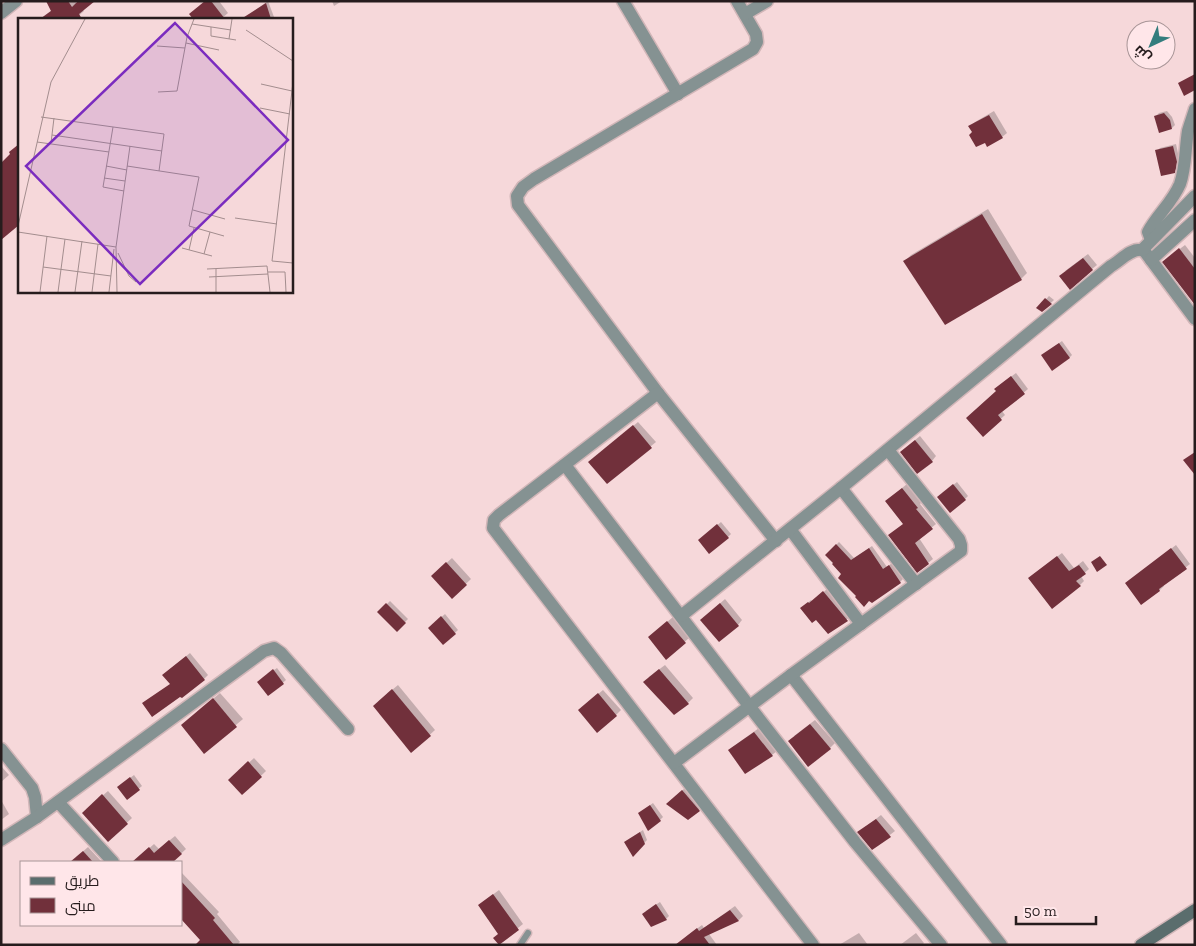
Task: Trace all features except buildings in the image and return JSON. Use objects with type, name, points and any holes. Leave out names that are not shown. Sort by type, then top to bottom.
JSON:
[{"type":"street","points":[[1,13],[16,1]]},
{"type":"street","points":[[622,1],[678,94]]},
{"type":"street","points":[[737,1],[756,34],[757,42],[753,49],[534,179],[523,187],[517,196],[518,205],[658,393],[776,541]]},
{"type":"street","points":[[745,14],[767,1]]},
{"type":"street","points":[[1151,240],[1148,232],[1177,189],[1183,173],[1188,131],[1195,109]]},
{"type":"street","points":[[1142,250],[1193,198],[1177,189]]},
{"type":"street","points":[[1151,260],[1195,220]]},
{"type":"street","points":[[682,616],[1112,266],[1133,251],[1142,250],[1195,319]]},
{"type":"street","points":[[658,393],[499,515],[494,520],[493,528],[813,945]]},
{"type":"street","points":[[674,763],[961,551],[959,540],[888,450]]},
{"type":"street","points":[[565,465],[855,842],[941,945]]},
{"type":"street","points":[[841,488],[916,584]]},
{"type":"street","points":[[790,529],[861,624]]},
{"type":"street","points":[[1,840],[58,802],[264,651],[274,648],[280,653],[348,728]]},
{"type":"street","points":[[792,675],[998,944]]},
{"type":"street","points":[[1,749],[32,788],[37,817]]},
{"type":"street","points":[[58,802],[112,861]]},
{"type":"street","points":[[1141,945],[1195,910]]},
{"type":"lane","points":[[520,945],[528,933]]}]
